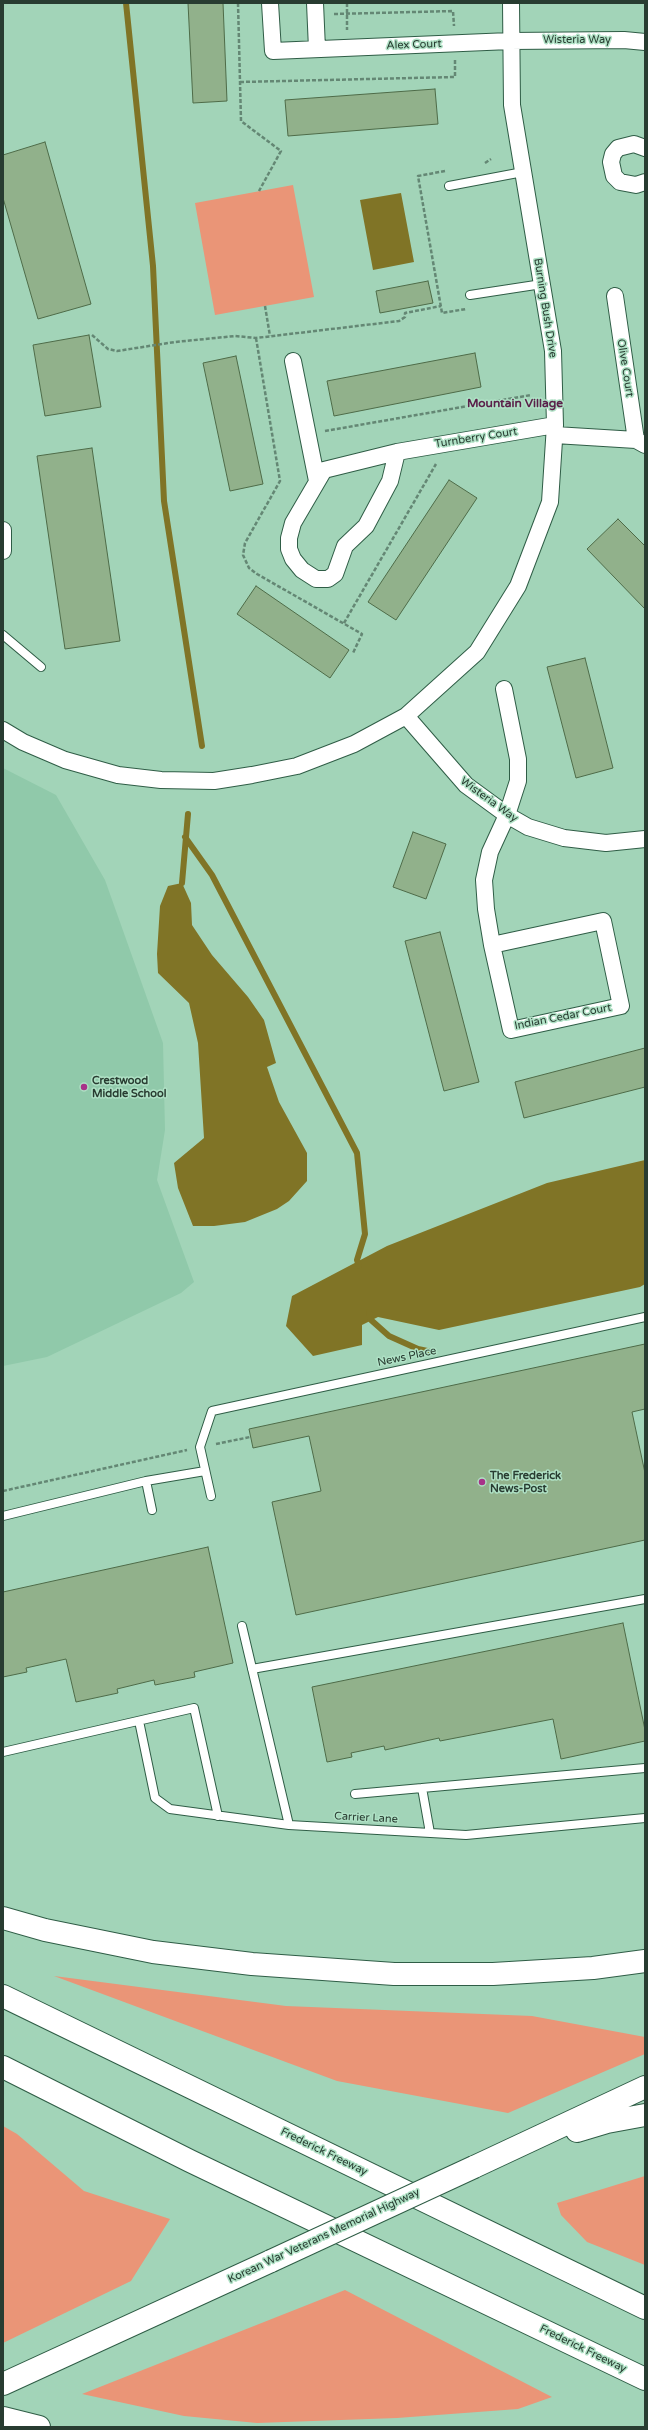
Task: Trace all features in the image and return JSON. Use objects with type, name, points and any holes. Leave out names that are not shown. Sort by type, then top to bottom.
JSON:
[{"type":"highway","points":[[3,1918],[45,1930],[153,1952],[252,1964],[394,1974],[493,1974],[593,1968],[645,1961]]},
{"type":"highway","name":"Frederick Freeway","points":[[3,1996],[645,2308]]},
{"type":"highway","name":"Frederick Freeway","points":[[3,2067],[190,2162],[645,2379]]},
{"type":"highway","name":"Korean War Veterans Memorial Highway","points":[[3,2384],[271,2262],[645,2087]]},
{"type":"highway","points":[[474,2167],[560,2136],[607,2122],[645,2114]]},
{"type":"highway","points":[[3,2418],[39,2427]]},
{"type":"street","name":"Alex Court","points":[[270,3],[273,51],[510,41]]},
{"type":"street","name":"Burning Bush Drive","points":[[3,730],[23,742],[65,760],[118,775],[160,780],[214,781],[297,766],[354,744],[406,716],[477,652],[518,586],[550,502],[555,430],[553,351],[512,105],[510,41],[511,3]]},
{"type":"street","points":[[316,9],[317,49]]},
{"type":"street","name":"Wisteria Way","points":[[510,41],[624,40],[645,42]]},
{"type":"street","points":[[645,148],[634,144],[618,148],[612,154],[611,162],[614,176],[620,182],[636,185],[645,182]]},
{"type":"street","name":"Olive Court","points":[[615,296],[641,442]]},
{"type":"street","points":[[292,361],[317,481]]},
{"type":"street","name":"Turnberry Court","points":[[396,452],[390,482],[366,526],[346,546],[335,574],[328,579],[316,579],[302,570],[293,559],[289,538],[293,523],[324,470],[396,452],[555,430],[641,442]]},
{"type":"street","points":[[3,530],[3,551]]},
{"type":"street","name":"Indian Cedar Court","points":[[492,945],[603,921],[621,1006],[511,1030],[492,945],[486,909],[484,880],[490,852],[507,816],[518,781],[518,759],[504,689]]},
{"type":"street","name":"Wisteria Way","points":[[406,716],[466,785],[507,816],[528,827],[564,838],[606,843],[645,839]]},
{"type":"lane","points":[[449,186],[523,172]]},
{"type":"lane","points":[[470,296],[542,284]]},
{"type":"lane","points":[[3,635],[41,667]]},
{"type":"lane","name":"News Place","points":[[200,1448],[212,1411],[645,1317]]},
{"type":"lane","points":[[200,1448],[211,1496]]},
{"type":"lane","points":[[3,1516],[146,1481],[205,1470]]},
{"type":"lane","points":[[146,1481],[152,1510]]},
{"type":"lane","points":[[252,1669],[645,1599]]},
{"type":"lane","points":[[242,1626],[289,1825]]},
{"type":"lane","points":[[3,1752],[194,1708],[218,1816]]},
{"type":"lane","name":"Carrier Lane","points":[[139,1721],[155,1798],[170,1809],[289,1825],[466,1835],[645,1818]]},
{"type":"lane","points":[[355,1794],[645,1768]]},
{"type":"lane","points":[[422,1788],[430,1833]]},
{"type":"path","points":[[238,3],[241,121],[281,151],[259,191]]},
{"type":"path","points":[[347,3],[347,48]]},
{"type":"path","points":[[316,9],[347,14],[453,11],[454,30]]},
{"type":"path","points":[[240,82],[455,77],[455,59],[460,59]]},
{"type":"path","points":[[481,165],[491,159]]},
{"type":"path","points":[[453,170],[418,176],[442,313],[471,308]]},
{"type":"path","points":[[265,306],[270,336]]},
{"type":"path","points":[[92,335],[108,349],[117,351],[235,336],[270,336],[399,321],[405,317],[404,313],[441,306]]},
{"type":"path","points":[[308,434],[531,396]]},
{"type":"path","points":[[344,623],[439,458]]},
{"type":"path","points":[[3,1491],[250,1437]]},
{"type":"shaded area","points":[[293,185],[314,297],[215,315],[195,203]]},
{"type":"shaded area","points":[[401,193],[414,262],[373,270],[360,200]]},
{"type":"shaded area","name":"Crestwood Middle School","points":[[3,768],[56,795],[105,880],[163,1043],[165,1130],[157,1180],[194,1282],[181,1293],[47,1357],[3,1366]]},
{"type":"shaded area","points":[[182,883],[191,903],[192,925],[212,955],[248,997],[264,1020],[276,1063],[267,1067],[279,1102],[307,1153],[307,1181],[289,1201],[277,1209],[245,1222],[214,1226],[193,1226],[178,1188],[174,1163],[204,1138],[198,1043],[189,1003],[158,973],[157,954],[160,906],[168,886]]},
{"type":"shaded area","points":[[645,1160],[645,1284],[640,1287],[439,1330],[378,1317],[362,1325],[362,1345],[313,1356],[286,1326],[292,1296],[387,1246],[547,1183]]},
{"type":"shaded area","points":[[54,1976],[286,2006],[532,2016],[645,2037],[645,2054],[508,2113],[337,2081]]},
{"type":"shaded area","points":[[3,2126],[17,2134],[84,2191],[170,2219],[131,2281],[3,2343]]},
{"type":"shaded area","points":[[645,2176],[645,2265],[587,2242],[561,2215],[557,2203]]},
{"type":"shaded area","points":[[345,2290],[552,2397],[518,2409],[397,2418],[257,2423],[184,2416],[82,2394]]},
{"type":"building","points":[[188,3],[223,3],[227,101],[193,103]]},
{"type":"building","points":[[435,89],[438,124],[288,136],[285,100]]},
{"type":"building","points":[[45,142],[91,304],[38,319],[3,198],[3,155]]},
{"type":"building","points":[[428,281],[433,303],[380,313],[376,291]]},
{"type":"building","points":[[89,335],[101,407],[45,416],[33,345]]},
{"type":"building","points":[[475,353],[481,387],[334,416],[327,381]]},
{"type":"building","points":[[236,356],[263,484],[230,491],[203,363]]},
{"type":"building","points":[[92,448],[120,641],[65,649],[37,456]]},
{"type":"building","points":[[449,480],[477,498],[396,620],[368,602]]},
{"type":"building","points":[[618,519],[645,546],[645,609],[587,549]]},
{"type":"building","points":[[256,586],[349,650],[330,678],[237,614]]},
{"type":"building","points":[[585,658],[613,768],[576,778],[547,667]]},
{"type":"building","points":[[413,832],[446,844],[426,899],[393,887]]},
{"type":"building","points":[[440,932],[479,1082],[444,1091],[405,941]]},
{"type":"building","points":[[645,1048],[645,1087],[524,1118],[515,1082]]},
{"type":"building","name":"The Frederick News-Post","points":[[645,1344],[645,1409],[632,1412],[645,1473],[645,1540],[296,1615],[272,1502],[321,1491],[309,1436],[253,1448],[249,1429]]},
{"type":"building","points":[[208,1547],[233,1663],[194,1672],[195,1677],[155,1685],[154,1680],[117,1689],[118,1693],[76,1702],[66,1659],[26,1668],[27,1672],[3,1677],[3,1592]]},
{"type":"building","points":[[623,1623],[645,1730],[645,1741],[561,1759],[553,1719],[440,1741],[439,1738],[385,1750],[384,1746],[351,1753],[352,1757],[327,1762],[312,1687]]},
{"type":"waterway","points":[[126,3],[153,266],[164,501],[202,746]]},
{"type":"waterway","points":[[182,883],[188,814]]},
{"type":"waterway","points":[[185,837],[212,875],[357,1153],[365,1234],[357,1260],[359,1266]]},
{"type":"waterway","points":[[369,1312],[371,1320],[389,1336],[418,1349],[432,1352]]},
{"type":"place","name":"Crestwood Middle School","points":[[84,1087]]},
{"type":"place","name":"The Frederick News-Post","points":[[482,1482]]},
{"type":"district","name":"Mountain Village","points":[[515,404]]}]
